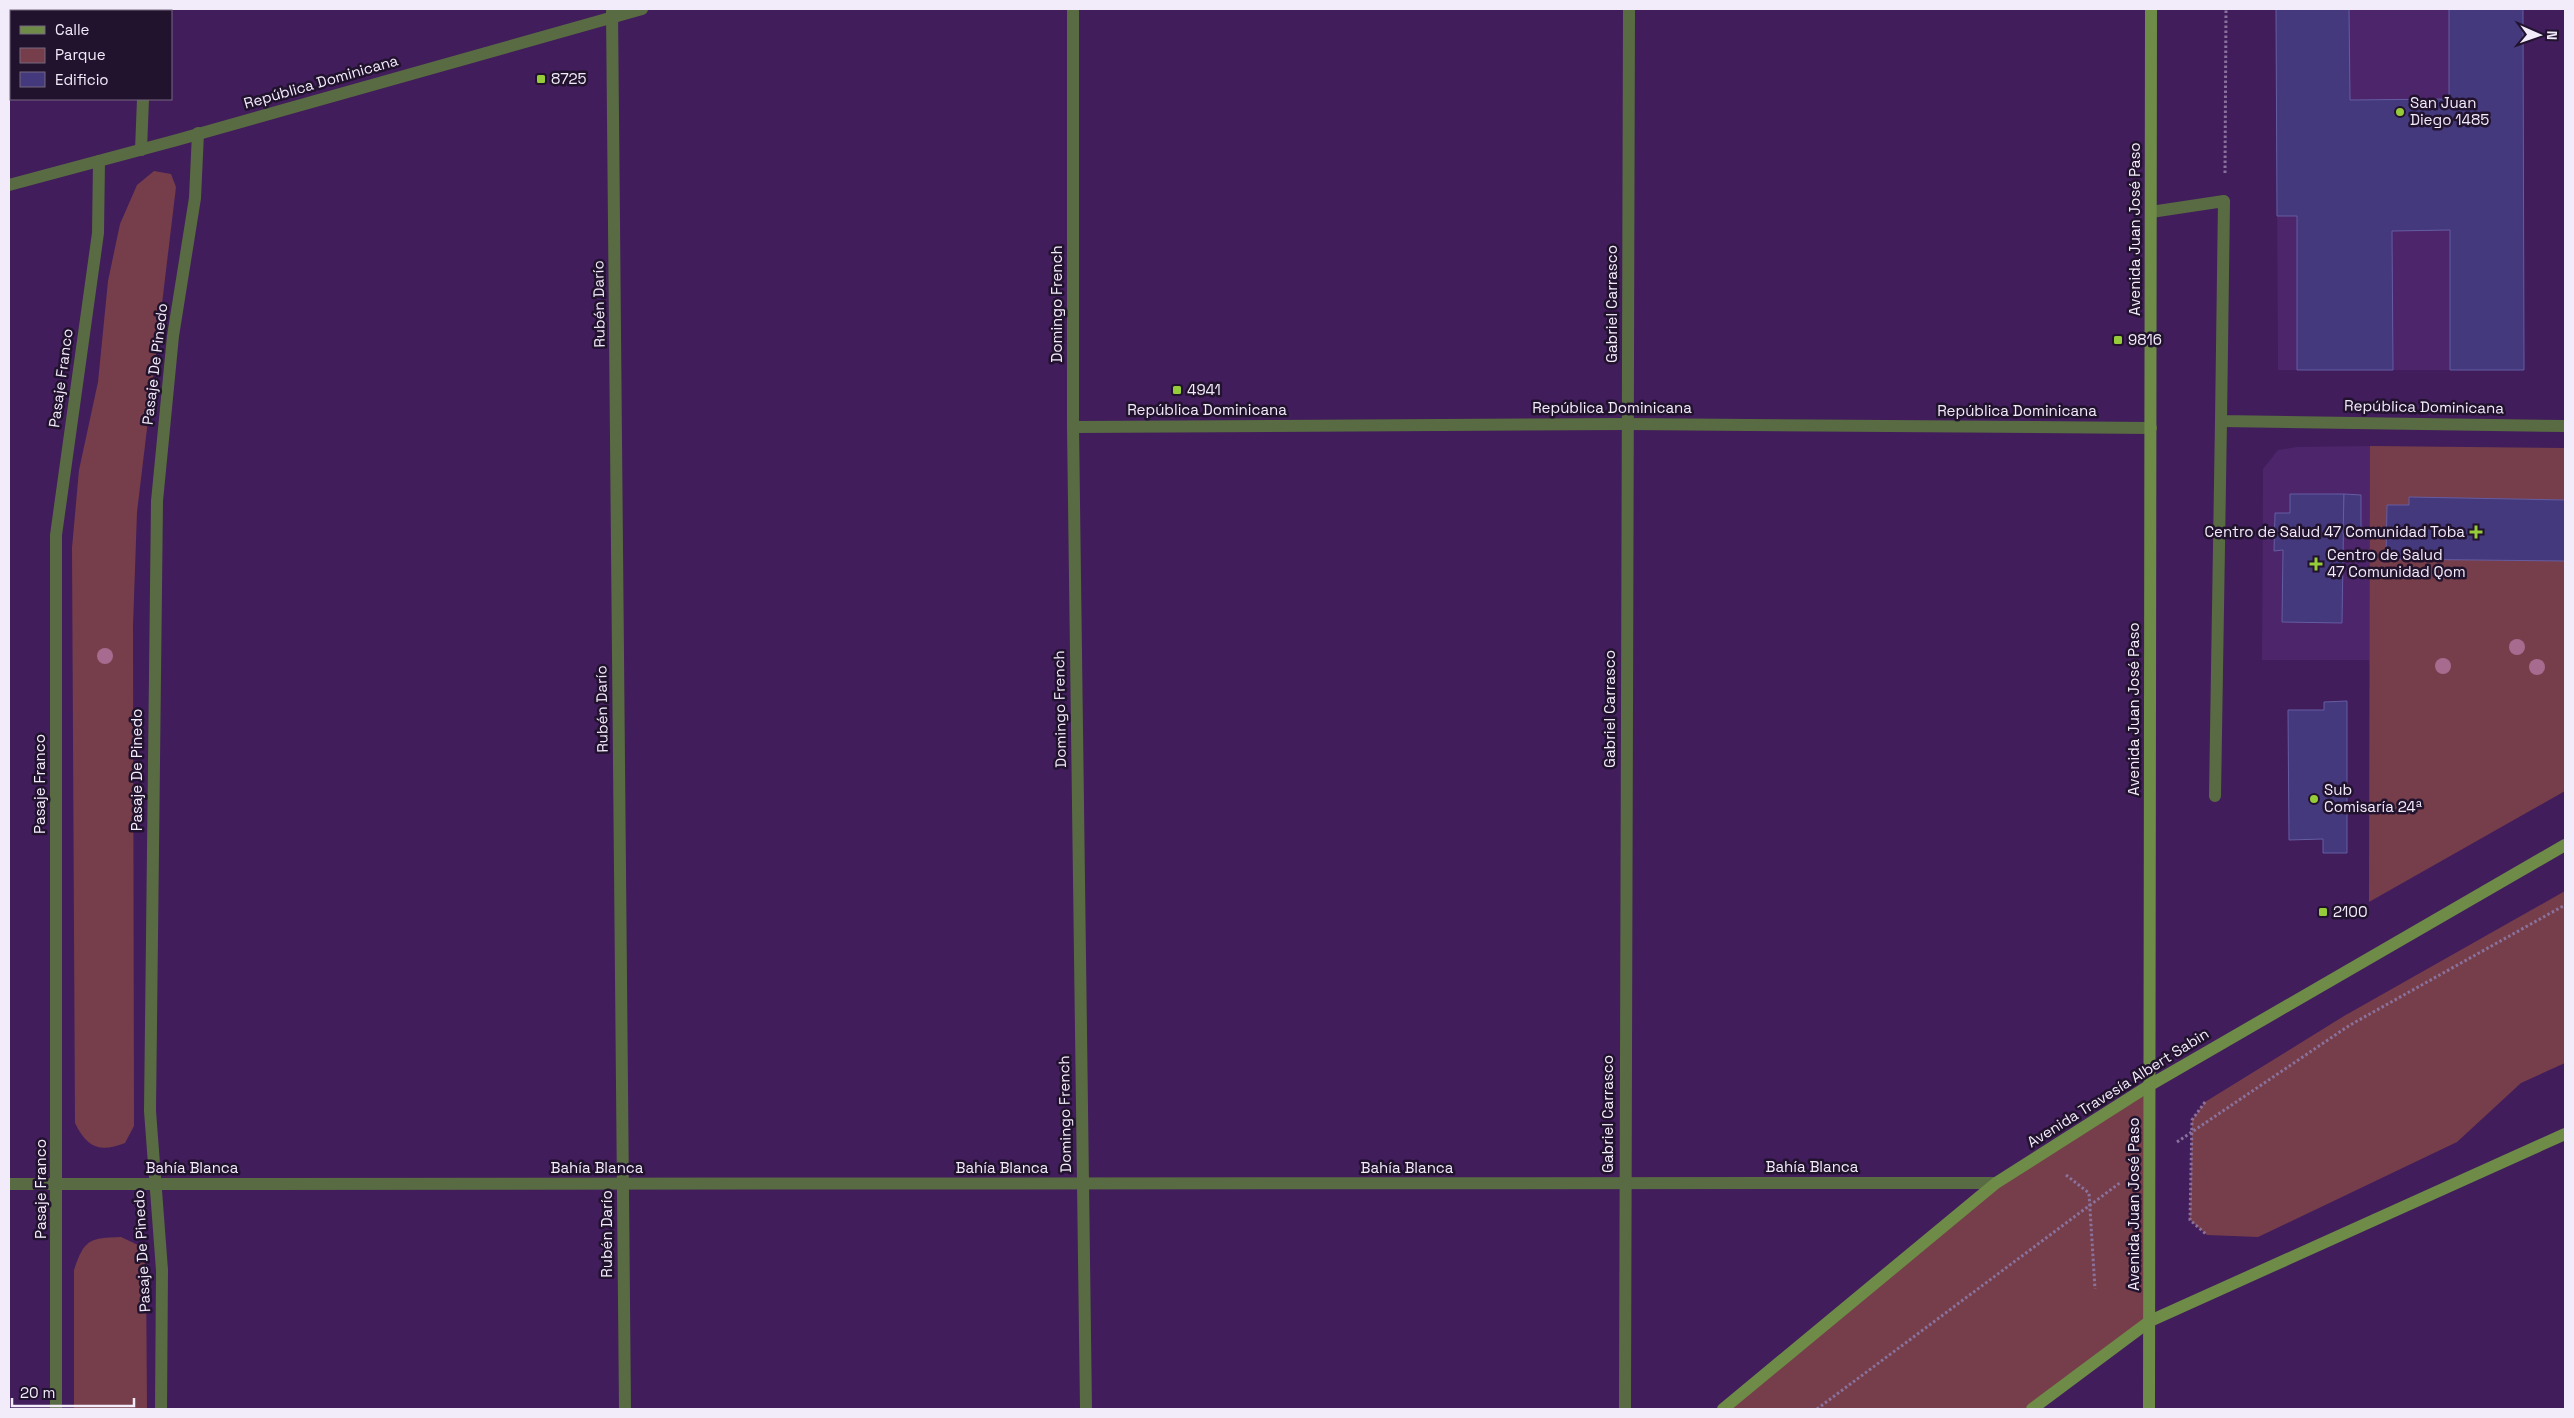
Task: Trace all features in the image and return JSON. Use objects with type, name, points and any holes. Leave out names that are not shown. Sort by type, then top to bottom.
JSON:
[{"type":"main road","name":"Avenida Juan José Paso","points":[[2149,1409],[2151,9]]},
{"type":"main road","name":"Avenida Travesía Albert Sabin","points":[[1723,1409],[1996,1183],[2150,1085],[2565,845]]},
{"type":"main road","points":[[2032,1409],[2150,1321],[2565,1134]]},
{"type":"street","name":"República Dominicana","points":[[9,185],[141,150],[612,13],[642,9]]},
{"type":"street","name":"Domingo French","points":[[1073,9],[1073,427],[1086,1409]]},
{"type":"street","name":"Gabriel Carrasco","points":[[1625,1409],[1624,1184],[1629,9]]},
{"type":"street","name":"Rubén Darío","points":[[612,13],[625,1409]]},
{"type":"street","points":[[141,150],[143,100]]},
{"type":"street","name":"Pasaje De Pinedo","points":[[161,1409],[162,1270],[150,1111],[157,501],[173,336],[195,198],[198,133]]},
{"type":"street","name":"Pasaje Franco","points":[[56,1409],[56,535],[98,233],[99,161]]},
{"type":"street","points":[[2151,212],[2224,200],[2215,796]]},
{"type":"street","name":"República Dominicana","points":[[2221,421],[2565,426]]},
{"type":"street","name":"República Dominicana","points":[[1073,427],[1628,424],[2151,428]]},
{"type":"street","name":"Bahía Blanca","points":[[9,1184],[1996,1183]]},
{"type":"path","points":[[2224,200],[2226,9]]},
{"type":"path","points":[[2192,1132],[2350,1025],[2565,905]]},
{"type":"path","points":[[2205,1102],[2192,1120],[2190,1220],[2207,1235]]},
{"type":"path","points":[[2066,1175],[2089,1193],[2095,1289]]},
{"type":"path","points":[[1817,1409],[2090,1205]]},
{"type":"shaded area","name":"San Juan Diego 1485","points":[[2276,9],[2523,9],[2524,370],[2278,370]]},
{"type":"shaded area","name":"Centro de Salud 47 Comunidad Qom","points":[[2370,446],[2370,660],[2262,660],[2263,469],[2278,450],[2297,447]]},
{"type":"green space","points":[[154,171],[171,174],[176,187],[137,512],[133,626],[134,1126],[125,1143],[101,1148],[84,1138],[75,1123],[72,548],[79,470],[98,382],[108,281],[120,224],[137,185]]},
{"type":"green space","points":[[2370,446],[2565,448],[2565,791],[2369,902]]},
{"type":"green space","points":[[2565,891],[2565,1063],[2521,1083],[2457,1142],[2258,1237],[2207,1235],[2190,1220],[2192,1120],[2205,1102],[2344,1016]]},
{"type":"green space","points":[[2150,1085],[2150,1321],[2032,1409],[1723,1409],[1996,1183]]},
{"type":"green space","points":[[121,1237],[138,1245],[146,1266],[147,1409],[74,1409],[74,1270],[81,1252],[90,1242],[102,1238]]},
{"type":"building","name":"San Juan Diego 1485","points":[[2276,9],[2349,9],[2350,100],[2449,99],[2449,9],[2523,9],[2524,370],[2450,370],[2450,230],[2392,231],[2393,370],[2297,370],[2297,216],[2277,216]]},
{"type":"building","points":[[2290,494],[2344,494],[2342,623],[2282,622],[2283,550],[2274,551],[2275,513],[2290,513]]},
{"type":"building","points":[[2344,494],[2361,495],[2361,534],[2343,534]]},
{"type":"building","points":[[2409,497],[2565,500],[2565,561],[2386,559],[2387,505],[2409,505]]},
{"type":"building","points":[[2347,701],[2347,853],[2323,853],[2323,839],[2289,840],[2288,710],[2324,710],[2324,702]]},
{"type":"place","name":"8725","points":[[541,79]]},
{"type":"place","name":"San Juan Diego 1485","points":[[2400,112]]},
{"type":"place","name":"9816","points":[[2118,340]]},
{"type":"place","name":"4941","points":[[1177,390]]},
{"type":"place","name":"Centro de Salud 47 Comunidad Toba","points":[[2476,532]]},
{"type":"place","name":"Centro de Salud 47 Comunidad Qom","points":[[2316,564]]},
{"type":"place","name":"Sub Comisaría 24ª","points":[[2314,799]]},
{"type":"place","name":"2100","points":[[2323,912]]}]
